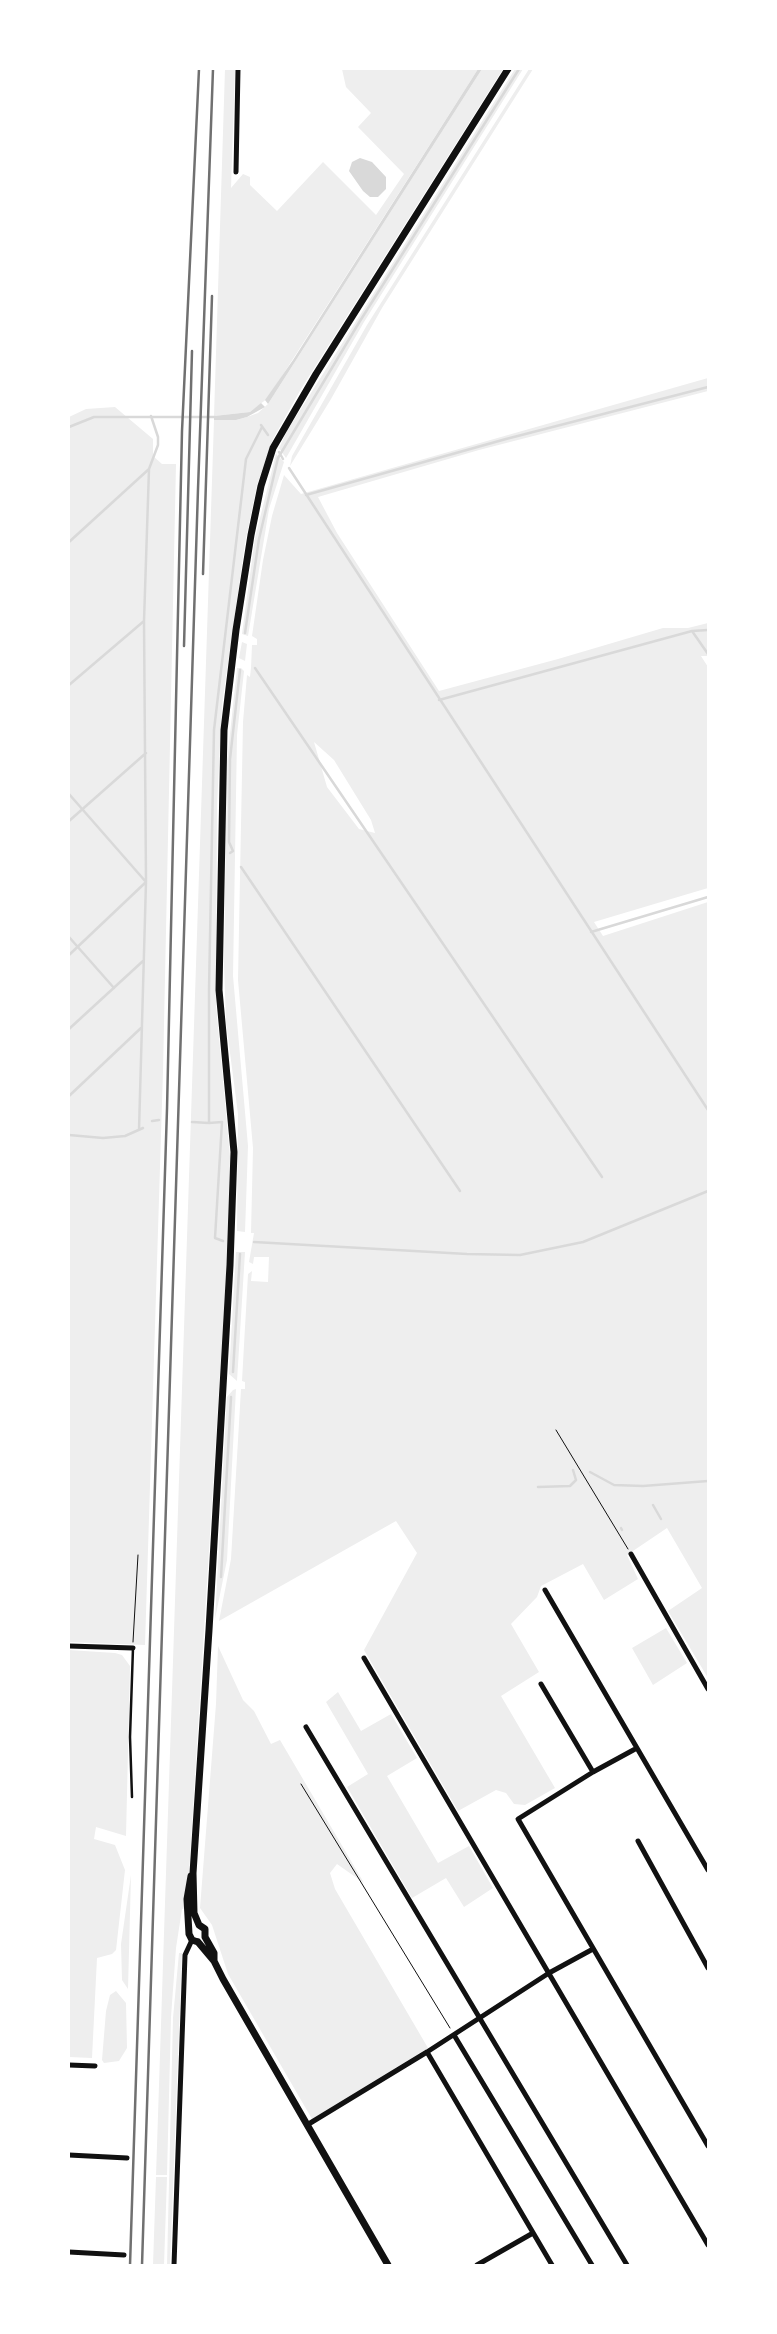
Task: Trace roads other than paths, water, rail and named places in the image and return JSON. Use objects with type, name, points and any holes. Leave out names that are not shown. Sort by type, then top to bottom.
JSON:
[{"type":"street","points":[[236,172],[238,69]]},
{"type":"street","points":[[214,1962],[214,1953],[205,1937],[205,1929],[199,1925],[194,1913],[193,1873],[228,1312],[234,1152],[219,990],[224,730],[236,630],[251,535],[266,468],[279,434],[508,69]]},
{"type":"street","points":[[631,1554],[708,1688]]},
{"type":"street","points":[[545,1590],[708,1870]]},
{"type":"street","points":[[69,1646],[133,1648]]},
{"type":"street","points":[[364,1658],[708,2245]]},
{"type":"street","points":[[541,1684],[593,1772]]},
{"type":"street","points":[[306,1728],[627,2265]]},
{"type":"street","points":[[637,1748],[593,1772],[518,1819],[708,2146]]},
{"type":"street","points":[[638,1841],[708,1968]]},
{"type":"street","points":[[193,1873],[187,1890],[189,1934],[214,1962],[388,2265]]},
{"type":"street","points":[[190,1929],[199,1925]]},
{"type":"street","points":[[174,2265],[185,1955],[195,1941],[205,1937]]},
{"type":"street","points":[[307,2124],[427,2052],[549,1973],[594,1949]]},
{"type":"street","points":[[454,2035],[592,2265]]},
{"type":"street","points":[[427,2052],[552,2265]]},
{"type":"street","points":[[69,2065],[96,2066]]},
{"type":"street","points":[[69,2155],[127,2158]]},
{"type":"street","points":[[477,2265],[533,2232]]},
{"type":"street","points":[[69,2252],[124,2255]]},
{"type":"lane","points":[[132,1797],[130,1737],[133,1648]]},
{"type":"waterway","points":[[245,633],[259,539],[278,458],[360,321],[519,69]]},
{"type":"waterway","points":[[306,495],[506,439],[708,387]]},
{"type":"waterway","points":[[69,542],[149,469],[158,445],[158,437],[151,416]]},
{"type":"waterway","points":[[69,427],[94,417],[215,417]]},
{"type":"waterway","points":[[261,425],[268,435]]},
{"type":"waterway","points":[[223,1241],[215,1238],[222,1122],[209,1123],[209,990],[214,730],[246,459],[262,427]]},
{"type":"waterway","points":[[279,452],[283,459]]},
{"type":"waterway","points":[[289,468],[708,1110]]},
{"type":"waterway","points":[[139,1130],[146,882],[144,621],[149,469]]},
{"type":"waterway","points":[[69,685],[144,621]]},
{"type":"waterway","points":[[439,700],[692,631],[708,630]]},
{"type":"waterway","points":[[692,631],[708,654]]},
{"type":"waterway","points":[[255,668],[602,1177]]},
{"type":"waterway","points":[[230,853],[233,851],[229,842],[230,759],[240,670]]},
{"type":"waterway","points":[[69,821],[146,753]]},
{"type":"waterway","points":[[69,794],[146,882],[69,955]]},
{"type":"waterway","points":[[241,867],[460,1191]]},
{"type":"waterway","points":[[591,932],[708,897]]},
{"type":"waterway","points":[[69,937],[114,988]]},
{"type":"waterway","points":[[69,1029],[143,961]]},
{"type":"waterway","points":[[69,1096],[141,1028]]},
{"type":"waterway","points":[[152,1121],[159,1120]]},
{"type":"waterway","points":[[192,1122],[209,1123]]},
{"type":"waterway","points":[[69,1135],[103,1138],[125,1136],[143,1128]]},
{"type":"waterway","points":[[254,1242],[467,1254],[520,1255],[583,1242],[708,1191]]},
{"type":"waterway","points":[[233,1372],[240,1254]]},
{"type":"waterway","points":[[221,1577],[231,1397]]},
{"type":"waterway","points":[[573,1470],[576,1480]]},
{"type":"waterway","points":[[590,1472],[614,1485],[643,1486]]},
{"type":"waterway","points":[[538,1487],[570,1486],[576,1480]]},
{"type":"waterway","points":[[643,1486],[708,1481]]},
{"type":"waterway","points":[[653,1505],[661,1519]]},
{"type":"railway","points":[[130,2265],[167,1109],[182,431],[199,69]]},
{"type":"railway","points":[[142,2265],[213,69]]},
{"type":"railway","points":[[203,574],[212,296]]},
{"type":"railway","points":[[184,646],[192,351]]}]
